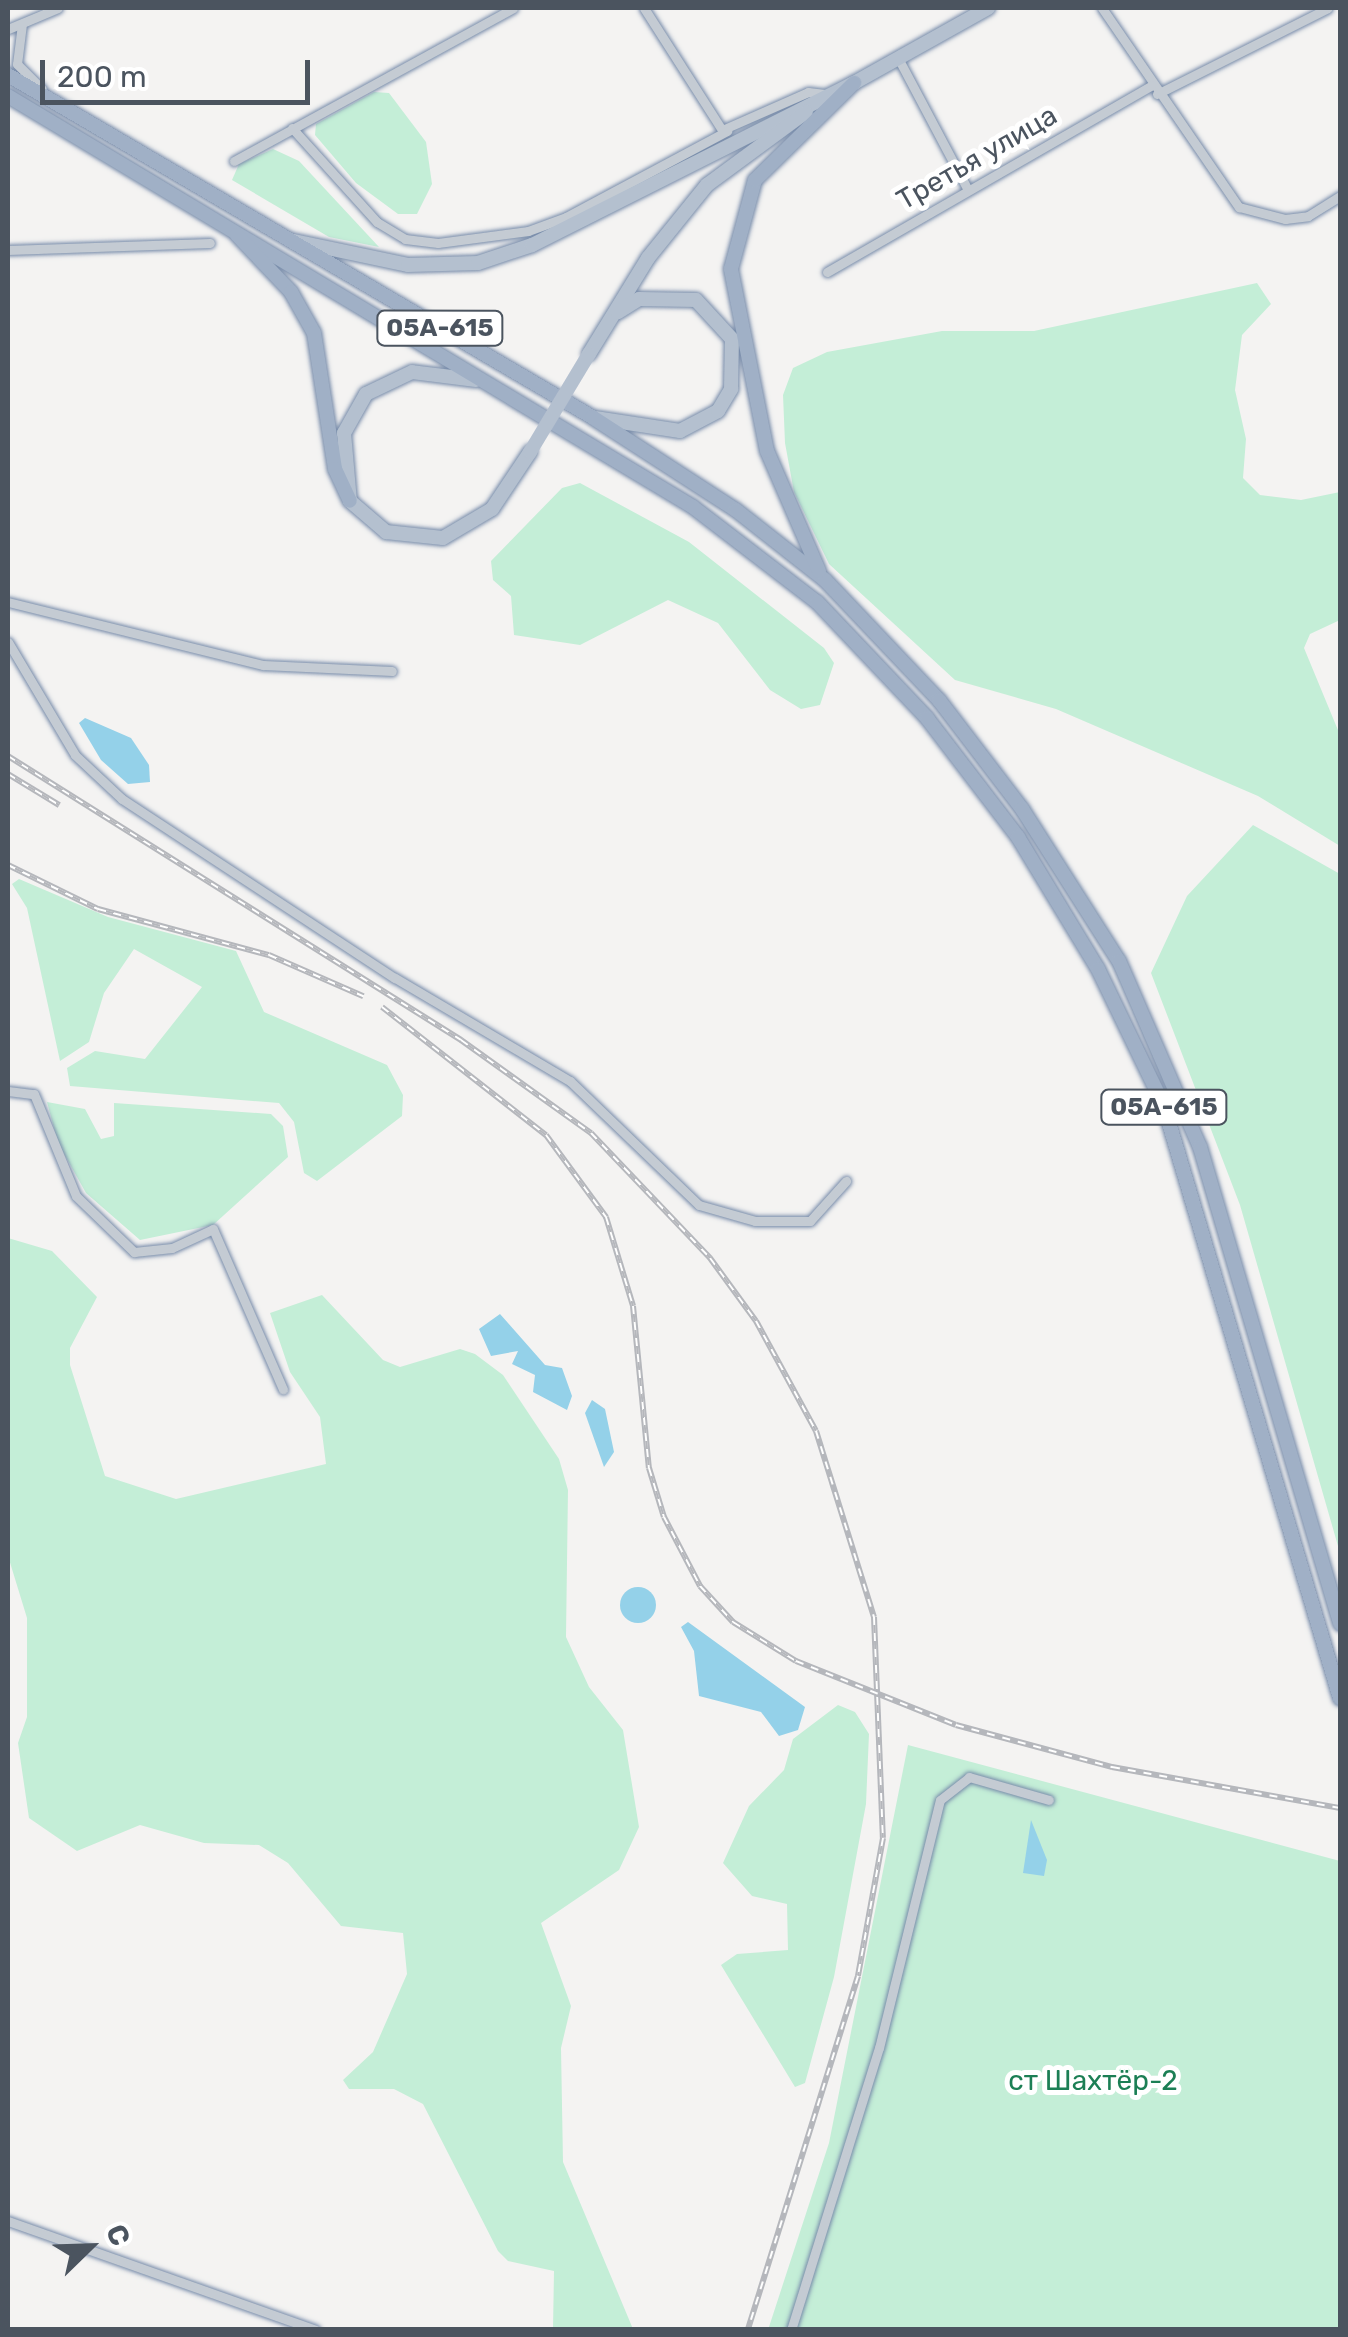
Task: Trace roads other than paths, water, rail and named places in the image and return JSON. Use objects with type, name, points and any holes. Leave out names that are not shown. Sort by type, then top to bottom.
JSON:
[{"type":"highway","name":"05А-615","points":[[8,75],[592,417],[736,510],[825,580],[983,754],[1119,960],[1200,1147],[1340,1624]]},
{"type":"highway","points":[[825,580],[796,530],[767,451],[731,269],[754,180],[854,83]]},
{"type":"highway","name":"05А-615","points":[[8,96],[506,388],[692,508],[817,602],[927,718],[1018,838],[1098,970],[1164,1106],[1340,1698]]},
{"type":"highway","points":[[226,224],[271,267],[308,319],[324,373],[335,469],[350,502]]},
{"type":"main road","points":[[506,388],[451,372],[412,372],[366,394],[344,433],[350,502],[386,532],[443,538],[492,510],[613,314],[708,185],[854,83],[988,8]]},
{"type":"main road","points":[[288,239],[408,265],[478,263],[532,245],[825,94],[854,83]]},
{"type":"main road","points":[[592,417],[680,432],[718,411],[731,389],[732,339],[696,300],[639,299],[613,314]]},
{"type":"street","points":[[8,28],[58,8]]},
{"type":"street","points":[[234,160],[513,8]]},
{"type":"street","points":[[644,8],[727,131]]},
{"type":"street","points":[[1102,8],[1230,197],[1253,216],[1308,216],[1340,196]]},
{"type":"street","name":"Третья улица","points":[[828,272],[966,188],[1154,90],[1328,8]]},
{"type":"street","points":[[22,24],[16,64],[66,111]]},
{"type":"street","points":[[897,56],[966,188]]},
{"type":"street","points":[[292,128],[377,222],[405,239],[438,243],[528,231],[566,217],[808,92],[825,94]]},
{"type":"street","points":[[8,250],[210,242]]},
{"type":"street","points":[[8,602],[263,665],[392,671]]},
{"type":"street","points":[[8,642],[75,755],[122,799],[395,978],[570,1081],[698,1205],[755,1221],[810,1221],[846,1181]]},
{"type":"street","points":[[8,1091],[34,1094],[76,1196],[134,1252],[172,1248],[213,1229],[283,1389]]},
{"type":"street","points":[[791,2330],[879,2048],[940,1800],[969,1777],[1049,1800]]},
{"type":"street","points":[[8,2221],[316,2330]]},
{"type":"water","points":[[85,718],[131,738],[149,765],[150,782],[128,784],[101,760],[79,723]]},
{"type":"water","points":[[500,1314],[545,1365],[562,1368],[572,1396],[567,1410],[533,1392],[535,1375],[512,1364],[518,1351],[491,1356],[479,1329]]},
{"type":"water","points":[[592,1400],[605,1409],[614,1452],[604,1467],[585,1413]]},
{"type":"water","points":[[638,1587],[651,1592],[656,1605],[651,1618],[638,1623],[625,1618],[620,1605],[625,1592]]},
{"type":"water","points":[[688,1622],[805,1707],[798,1730],[779,1736],[761,1712],[699,1696],[694,1651],[681,1627]]},
{"type":"water","points":[[1031,1820],[1047,1860],[1044,1876],[1023,1873]]},
{"type":"railway","points":[[8,756],[461,1040],[591,1133],[710,1258],[756,1321],[816,1431],[874,1617],[883,1838],[858,1976],[748,2330]]},
{"type":"railway","points":[[8,774],[59,805]]},
{"type":"railway","points":[[8,865],[98,909],[269,955],[363,996]]},
{"type":"railway","points":[[382,1007],[546,1135],[606,1217],[633,1306],[649,1468],[664,1517],[700,1586],[733,1622],[796,1661],[956,1725],[1112,1767],[1340,1808]]},
{"type":"park label","name":"ст Шахтёр-2","points":[[1093,2081]]}]
